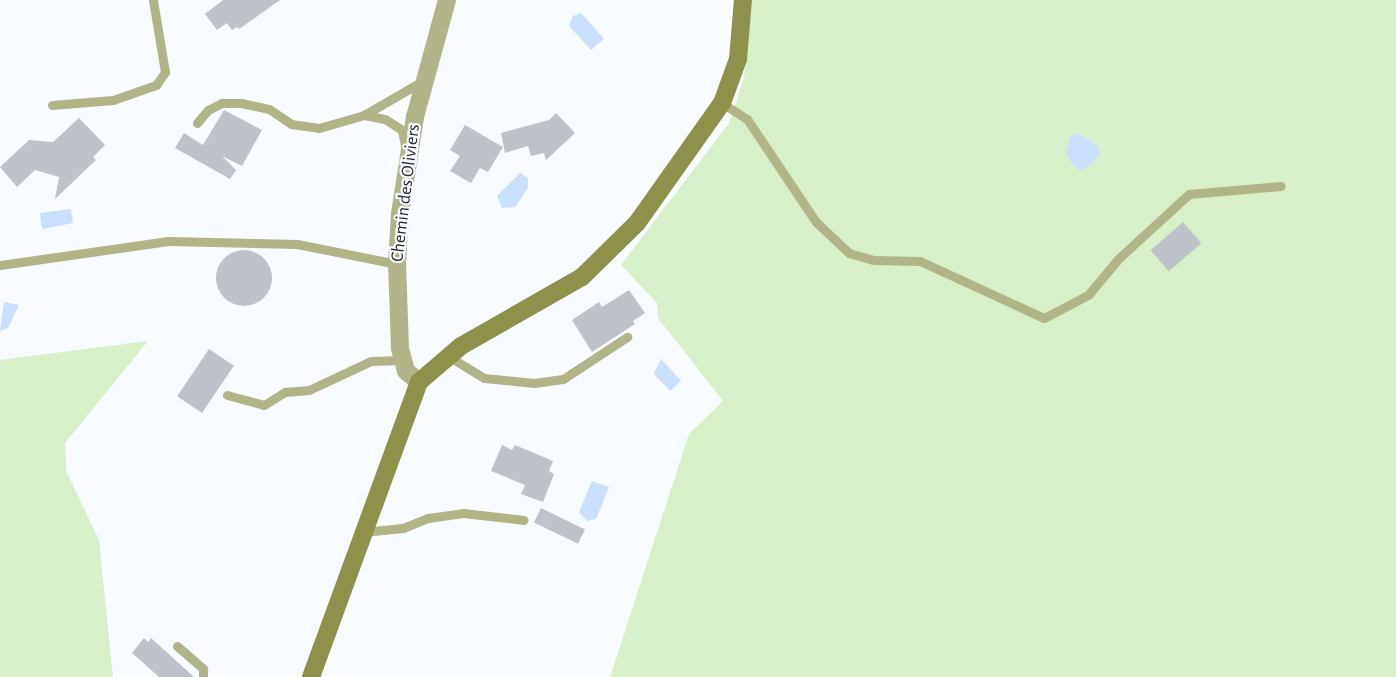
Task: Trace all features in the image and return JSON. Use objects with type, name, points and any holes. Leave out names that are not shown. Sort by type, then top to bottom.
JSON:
[{"type":"street","name":"Chemin des Oliviers","points":[[402,360],[397,264],[408,160],[425,80],[447,0]]},
{"type":"street","points":[[311,677],[419,382],[448,356],[582,276],[606,256],[637,223],[722,103],[738,58],[743,0]]},
{"type":"street","points":[[402,360],[406,371],[419,382]]},
{"type":"lane","points":[[52,105],[113,100],[156,85],[165,72],[153,0]]},
{"type":"lane","points":[[197,123],[208,110],[222,103],[269,109],[291,124],[319,128],[364,115],[425,80]]},
{"type":"lane","points":[[722,103],[747,119],[816,222],[849,253],[873,260],[920,261],[1044,318],[1088,295],[1127,250],[1189,194],[1281,186]]},
{"type":"lane","points":[[364,115],[385,119],[402,130],[408,160]]},
{"type":"lane","points":[[0,266],[168,241],[297,244],[397,264]]},
{"type":"lane","points":[[448,356],[484,378],[534,383],[563,379],[627,337]]},
{"type":"lane","points":[[228,394],[264,405],[285,392],[309,390],[371,361],[402,360]]},
{"type":"lane","points":[[363,532],[403,528],[428,518],[463,513],[524,520]]},
{"type":"lane","points":[[177,645],[203,669],[203,677]]},
{"type":"green space","points":[[752,0],[1396,0],[1396,677],[610,677],[689,434],[723,401],[658,318],[657,303],[621,265],[729,123],[744,78]]},
{"type":"green space","points":[[148,341],[65,443],[66,471],[99,540],[113,677],[0,677],[0,360]]},
{"type":"water","points":[[581,13],[604,39],[591,50],[569,26],[573,16]]},
{"type":"water","points":[[1077,133],[1097,145],[1100,155],[1083,171],[1074,166],[1066,154],[1070,136]]},
{"type":"water","points":[[520,173],[528,178],[528,188],[515,207],[502,208],[497,196]]},
{"type":"water","points":[[71,209],[73,223],[43,229],[40,213]]},
{"type":"water","points":[[4,302],[19,305],[8,328],[0,331]]},
{"type":"water","points":[[661,359],[681,381],[670,391],[654,374]]},
{"type":"water","points":[[592,481],[609,487],[596,519],[587,521],[579,512]]},
{"type":"building","points":[[223,0],[280,0],[239,29],[237,27],[232,30],[227,23],[217,30],[205,14]]},
{"type":"building","points":[[224,110],[262,130],[242,166],[222,156],[236,170],[230,179],[175,148],[184,133],[203,145]]},
{"type":"building","points":[[556,113],[575,133],[546,160],[544,153],[531,156],[528,146],[505,153],[501,133],[549,120]]},
{"type":"building","points":[[79,118],[105,145],[93,157],[96,160],[55,199],[59,177],[35,170],[17,187],[0,167],[29,140],[53,142]]},
{"type":"building","points":[[465,125],[503,147],[488,172],[480,168],[471,183],[450,171],[460,156],[450,150]]},
{"type":"building","points":[[1183,222],[1201,243],[1169,271],[1151,250]]},
{"type":"building","points":[[239,250],[249,250],[264,258],[270,267],[272,278],[270,289],[264,298],[249,306],[239,306],[228,301],[221,294],[216,283],[216,273],[221,262],[228,255]]},
{"type":"building","points":[[629,290],[645,313],[633,321],[635,324],[592,352],[572,320],[599,302],[602,307]]},
{"type":"building","points":[[209,349],[234,366],[202,413],[177,396]]},
{"type":"building","points":[[502,445],[512,450],[515,445],[553,461],[549,471],[554,474],[543,502],[521,494],[525,485],[491,471]]},
{"type":"building","points":[[541,508],[585,529],[578,544],[534,522]]},
{"type":"building","points":[[144,638],[148,642],[151,638],[194,677],[159,677],[132,653]]}]
